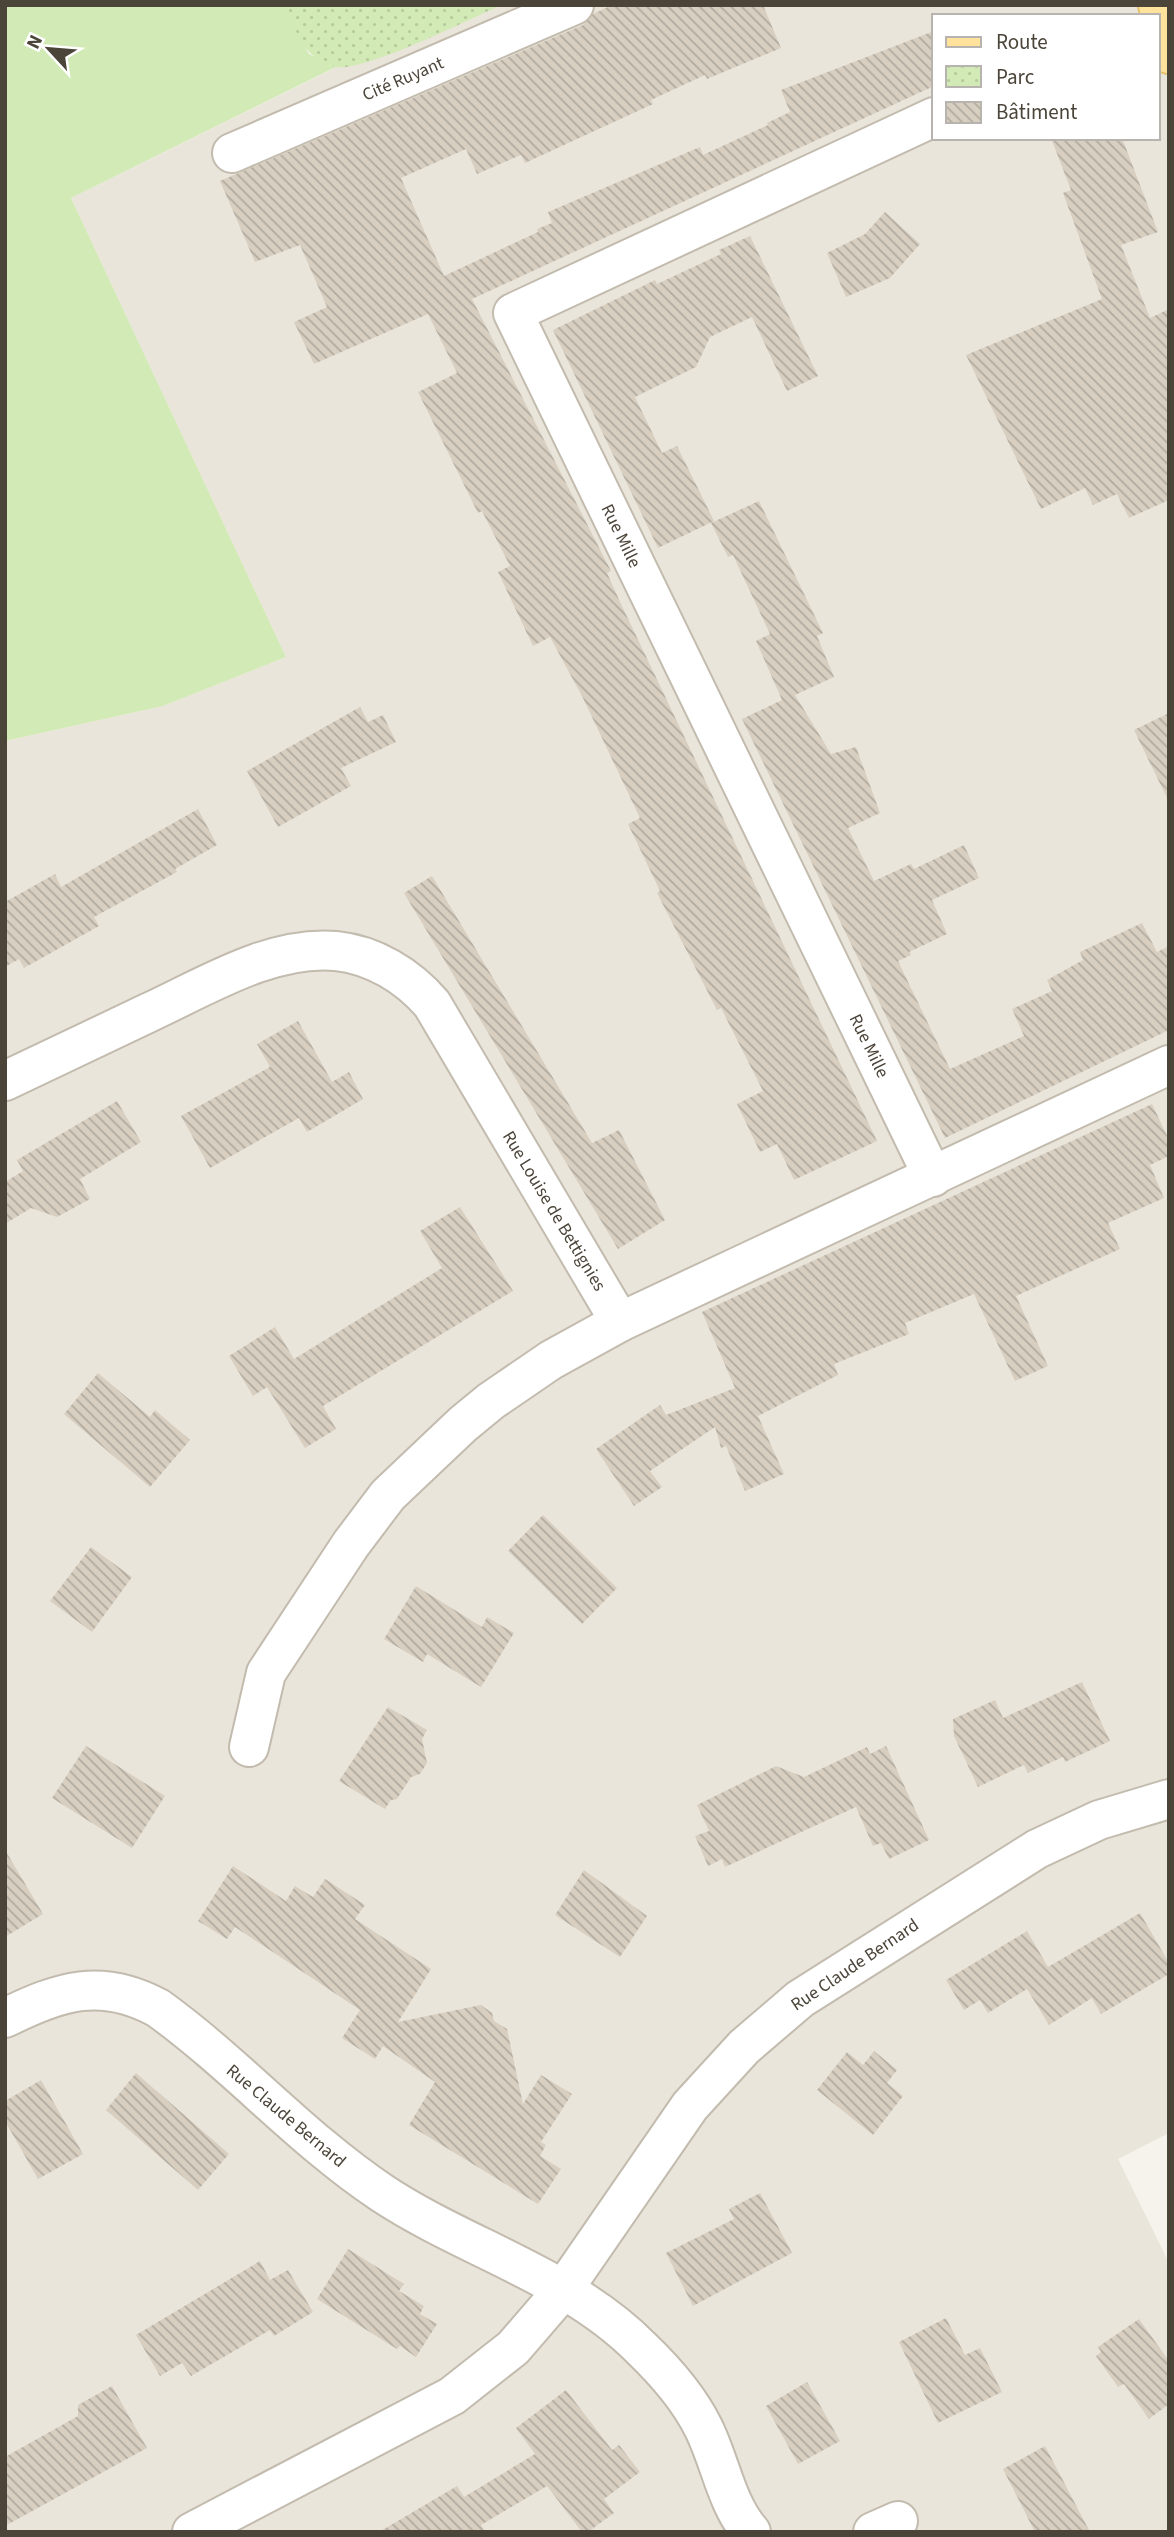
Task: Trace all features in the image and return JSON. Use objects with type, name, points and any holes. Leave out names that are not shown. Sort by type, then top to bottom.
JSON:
[{"type":"main road","points":[[1160,16],[1169,54]]},
{"type":"street","name":"Cité Ruyant","points":[[232,153],[574,5]]},
{"type":"street","name":"Rue Mille","points":[[932,118],[513,313],[933,1177]]},
{"type":"street","name":"Rue Louise de Bettignies","points":[[5,1081],[204,987],[284,956],[336,951],[383,965],[404,977],[432,1004],[620,1322]]},
{"type":"street","points":[[249,1746],[266,1673],[351,1544],[388,1495],[491,1401],[551,1360],[620,1322],[1169,1065]]},
{"type":"street","name":"Rue Claude Bernard","points":[[192,2532],[452,2396],[513,2348],[563,2290],[690,2106],[744,2047],[800,1999],[1037,1850],[1099,1821],[1169,1799]]},
{"type":"street","name":"Rue Claude Bernard","points":[[5,2018],[61,1994],[88,1989],[110,1990],[138,1997],[175,2020],[307,2137],[381,2192],[414,2213],[563,2290],[638,2344],[678,2389],[703,2426],[735,2507],[751,2532]]},
{"type":"shaded area","points":[[281,5],[1169,5],[1169,2133],[1118,2159],[1169,2263],[1169,2532],[5,2532],[5,741],[163,706],[286,657],[71,198],[335,68]]},
{"type":"green space","points":[[5,5],[281,5],[309,54],[336,67],[71,198],[286,657],[163,706],[5,741]]},
{"type":"green space","points":[[281,5],[502,5],[393,53],[350,66],[336,67],[317,59],[309,52],[295,34]]},
{"type":"building","points":[[612,5],[763,5],[781,48],[707,79],[705,75],[651,100],[653,104],[525,163],[521,155],[477,174],[466,149],[401,178],[444,276],[538,232],[537,229],[552,223],[548,212],[700,147],[703,155],[768,125],[767,123],[790,112],[781,90],[932,32],[932,87],[472,299],[611,571],[607,573],[621,604],[877,1141],[794,1180],[777,1144],[760,1152],[737,1104],[763,1091],[721,1008],[717,1010],[657,893],[660,891],[628,824],[640,818],[583,698],[550,637],[533,646],[498,572],[510,566],[482,511],[478,513],[418,392],[457,373],[428,314],[314,364],[294,322],[327,307],[300,245],[255,262],[220,181],[583,25],[593,14]]},
{"type":"building","points":[[1052,140],[1123,140],[1158,232],[1121,245],[1150,318],[1169,309],[1169,500],[1129,518],[1117,494],[1093,505],[1085,488],[1041,509],[966,355],[1102,299],[1063,193],[1071,190]]},
{"type":"building","points":[[885,212],[920,244],[890,278],[846,297],[827,253],[865,234]]},
{"type":"building","points":[[750,236],[818,376],[787,391],[752,317],[710,337],[696,367],[635,397],[662,453],[677,446],[714,521],[658,548],[553,330],[655,280],[657,284],[721,254],[719,250]]},
{"type":"building","points":[[759,501],[823,633],[817,636],[834,677],[795,695],[831,754],[856,747],[880,813],[848,828],[874,881],[911,864],[914,869],[964,845],[979,878],[932,900],[947,934],[909,952],[911,955],[898,961],[950,1069],[1024,1036],[1012,1009],[1052,991],[1047,980],[1083,960],[1080,952],[1142,923],[1157,952],[1169,946],[1169,1030],[945,1138],[742,719],[782,700],[756,641],[770,634],[733,555],[728,557],[711,523]]},
{"type":"building","points":[[360,707],[368,722],[383,715],[396,742],[341,768],[351,786],[278,827],[247,771]]},
{"type":"building","points":[[1169,713],[1169,802],[1134,730]]},
{"type":"building","points":[[198,809],[217,845],[175,869],[177,872],[94,917],[99,926],[24,968],[19,959],[5,967],[5,902],[55,874],[61,887]]},
{"type":"building","points":[[432,876],[592,1143],[619,1130],[665,1220],[618,1249],[404,893]]},
{"type":"building","points":[[298,1021],[332,1082],[349,1072],[363,1099],[307,1132],[299,1118],[210,1168],[181,1116],[270,1067],[257,1044]]},
{"type":"building","points":[[117,1101],[141,1142],[80,1179],[90,1199],[57,1217],[31,1208],[5,1224],[5,1182],[23,1171],[17,1160]]},
{"type":"building","points":[[1152,1104],[1169,1140],[1169,1156],[1150,1165],[1164,1198],[1108,1223],[1120,1249],[1016,1296],[1048,1366],[1015,1381],[974,1294],[905,1323],[909,1334],[834,1364],[838,1375],[758,1416],[784,1474],[745,1491],[726,1446],[721,1448],[715,1427],[650,1471],[662,1487],[634,1506],[596,1449],[660,1405],[666,1415],[735,1388],[702,1312]]},
{"type":"building","points":[[460,1207],[513,1291],[323,1406],[336,1429],[305,1448],[267,1387],[253,1396],[229,1356],[275,1327],[294,1359],[442,1268],[420,1231]]},
{"type":"building","points":[[98,1373],[150,1417],[155,1410],[190,1440],[150,1487],[64,1414]]},
{"type":"building","points":[[543,1515],[617,1588],[582,1624],[508,1551]]},
{"type":"building","points":[[91,1547],[132,1577],[92,1632],[50,1601]]},
{"type":"building","points":[[416,1586],[482,1627],[487,1617],[514,1633],[481,1687],[427,1654],[423,1662],[384,1639]]},
{"type":"building","points":[[1082,1682],[1110,1741],[1065,1762],[1063,1757],[1028,1773],[1024,1765],[978,1787],[954,1736],[953,1719],[995,1700],[1003,1718]]},
{"type":"building","points":[[388,1707],[427,1730],[422,1739],[427,1763],[420,1774],[411,1777],[397,1799],[391,1800],[385,1809],[339,1781]]},
{"type":"building","points":[[86,1746],[165,1796],[132,1848],[52,1798]]},
{"type":"building","points":[[886,1746],[929,1840],[889,1859],[881,1843],[873,1846],[856,1807],[725,1867],[722,1859],[708,1866],[695,1836],[709,1831],[697,1805],[776,1766],[804,1777],[867,1747],[870,1754]]},
{"type":"building","points":[[5,1850],[43,1914],[5,1937]]},
{"type":"building","points":[[233,1866],[286,1901],[295,1886],[313,1897],[325,1879],[365,1905],[355,1919],[431,1969],[398,2022],[481,2005],[492,2013],[494,2021],[507,2029],[523,2104],[541,2075],[572,2094],[541,2142],[546,2145],[540,2156],[561,2169],[538,2204],[409,2125],[435,2082],[383,2046],[375,2059],[342,2038],[360,2010],[235,1927],[227,1939],[198,1921]]},
{"type":"building","points":[[584,1870],[647,1916],[620,1957],[555,1915]]},
{"type":"building","points":[[1140,1913],[1169,1963],[1169,1974],[1101,2014],[1092,1998],[1049,2025],[1027,1989],[988,2013],[980,2000],[964,2010],[946,1980],[1027,1931],[1048,1967]]},
{"type":"building","points":[[874,2051],[897,2070],[887,2083],[903,2096],[873,2135],[817,2090],[847,2052],[863,2065]]},
{"type":"building","points":[[136,2073],[229,2154],[198,2190],[106,2110]]},
{"type":"building","points":[[41,2080],[83,2154],[38,2179],[5,2121],[5,2101]]},
{"type":"building","points":[[760,2193],[792,2253],[693,2306],[666,2253],[734,2219],[729,2209]]},
{"type":"building","points":[[348,2249],[404,2284],[399,2291],[424,2306],[420,2314],[437,2324],[416,2357],[400,2346],[397,2349],[317,2299]]},
{"type":"building","points":[[260,2261],[270,2280],[288,2270],[313,2312],[274,2336],[270,2330],[191,2376],[182,2363],[160,2376],[136,2335]]},
{"type":"building","points":[[946,2318],[965,2355],[980,2348],[1002,2392],[938,2423],[899,2342]]},
{"type":"building","points":[[1139,2319],[1169,2361],[1169,2404],[1149,2419],[1124,2384],[1118,2387],[1096,2356],[1101,2352],[1098,2347]]},
{"type":"building","points":[[807,2382],[840,2441],[798,2464],[766,2406]]},
{"type":"building","points":[[112,2386],[147,2448],[5,2526],[5,2457],[78,2416],[78,2405]]},
{"type":"building","points":[[566,2390],[612,2450],[619,2445],[640,2472],[604,2499],[614,2513],[588,2532],[582,2532],[547,2486],[481,2525],[485,2532],[379,2532],[457,2486],[464,2497],[535,2454],[516,2428]]},
{"type":"building","points":[[1045,2446],[1090,2532],[1035,2532],[1003,2469]]}]
